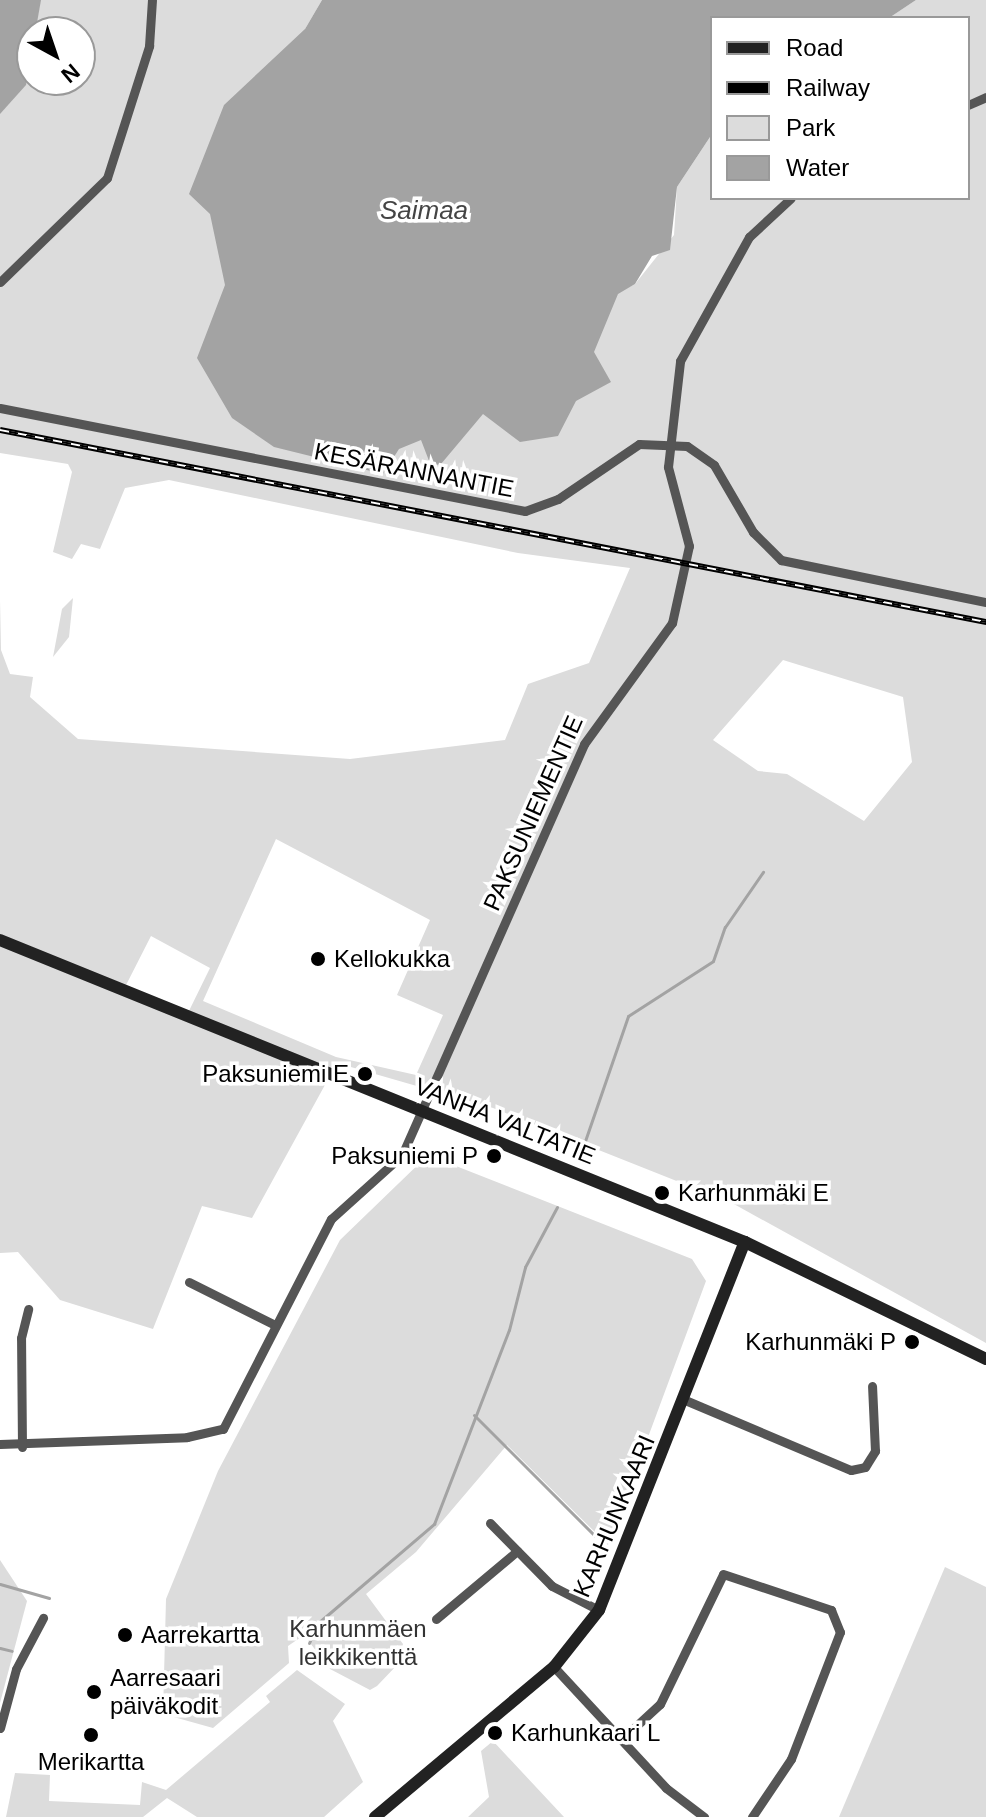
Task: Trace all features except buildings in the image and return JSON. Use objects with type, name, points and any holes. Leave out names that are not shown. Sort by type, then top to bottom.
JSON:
[{"type":"main road","name":"VANHA VALTATIE","points":[[0,940],[745,1242],[986,1359]]},
{"type":"main road","name":"KARHUNKAARI","points":[[375,1817],[554,1667],[599,1610],[685,1400],[745,1242]]},
{"type":"street","points":[[0,282],[107,178],[149,46],[152,0]]},
{"type":"street","name":"PAKSUNIEMENTIE","points":[[22,1447],[216,1433],[273,1324],[292,1302],[331,1219],[402,1155],[584,744],[672,623],[689,546],[670,486],[669,442],[680,361],[749,237],[789,200]]},
{"type":"street","name":"KESÄRANNANTIE","points":[[0,408],[525,511],[558,499],[624,450],[669,442]]},
{"type":"street","points":[[669,442],[714,465],[753,532],[781,560],[986,602]]},
{"type":"street","points":[[189,1282],[273,1324]]},
{"type":"street","points":[[0,1444],[22,1447],[21,1338],[28,1309]]},
{"type":"street","points":[[685,1400],[851,1470],[865,1467],[875,1451],[872,1386]]},
{"type":"street","points":[[490,1523],[563,1594],[599,1610]]},
{"type":"street","points":[[436,1619],[517,1551]]},
{"type":"street","points":[[623,1738],[660,1704],[723,1574],[831,1610],[840,1632],[791,1759],[752,1817]]},
{"type":"street","points":[[0,1728],[16,1669],[43,1618]]},
{"type":"street","points":[[554,1667],[623,1738],[666,1788],[704,1817]]},
{"type":"green space","points":[[0,0],[322,0],[305,29],[618,293],[635,284],[674,235],[677,187],[710,137],[710,200],[970,200],[970,16],[892,16],[916,0],[986,0],[986,1343],[732,1203],[493,1108],[337,1063],[252,1218],[202,1206],[153,1329],[60,1300],[18,1252],[0,1253],[0,600],[1,650],[10,674],[33,677],[30,697],[78,739],[350,759],[505,740],[528,684],[589,663],[630,568],[518,553],[169,480],[125,488],[100,549],[81,544],[72,559],[53,552],[72,472],[68,464],[0,453]],"holes":[[[783,660],[903,697],[912,762],[864,821],[787,774],[758,771],[713,740]],[[276,839],[430,920],[397,995],[443,1015],[416,1075],[336,1057],[203,1001]],[[151,936],[210,968],[186,1017],[123,991]]]},
{"type":"green space","points":[[73,598],[69,637],[53,657],[62,609]]},
{"type":"green space","name":"Karhunmäen leikkikenttä","points":[[428,1155],[692,1259],[706,1281],[608,1545],[507,1445],[416,1552],[366,1594],[403,1644],[398,1664],[377,1686],[370,1690],[330,1669],[304,1635],[288,1646],[289,1663],[213,1728],[163,1714],[166,1599],[218,1471],[340,1240]]},
{"type":"green space","points":[[0,1560],[27,1601],[0,1703]]},
{"type":"green space","points":[[945,1567],[986,1587],[986,1817],[839,1817]]},
{"type":"green space","points":[[297,1670],[345,1704],[333,1721],[363,1782],[324,1817],[197,1817],[167,1798],[143,1817],[6,1817],[15,1773],[50,1775],[49,1801],[140,1805],[142,1782],[166,1790],[270,1702],[266,1696]]},
{"type":"green space","points":[[493,1741],[564,1817],[468,1817],[489,1797],[481,1751]]},
{"type":"water","points":[[0,0],[41,0],[38,16],[16,16],[16,96],[0,114]]},
{"type":"water","name":"Saimaa","points":[[322,0],[916,0],[892,16],[710,16],[710,137],[677,187],[670,250],[652,256],[635,284],[618,294],[594,352],[611,382],[576,401],[558,436],[520,442],[483,414],[441,464],[431,466],[421,440],[399,449],[383,474],[274,447],[232,418],[197,358],[225,285],[210,214],[189,194],[224,105],[305,29]]},
{"type":"waterway","points":[[585,1141],[628,1016],[713,961],[725,927],[763,872]]},
{"type":"waterway","points":[[309,1643],[318,1623],[434,1524],[509,1330],[525,1267],[557,1207]]},
{"type":"waterway","points":[[474,1415],[595,1536]]},
{"type":"waterway","points":[[0,1584],[49,1598]]},
{"type":"waterway","points":[[0,1648],[12,1651]]},
{"type":"railway","points":[[0,430],[986,622]]},
{"type":"place","name":"Kellokukka","points":[[318,959]]},
{"type":"place","name":"Paksuniemi E","points":[[365,1074]]},
{"type":"place","name":"Paksuniemi P","points":[[494,1156]]},
{"type":"place","name":"Karhunmäki E","points":[[662,1193]]},
{"type":"place","name":"Karhunmäki P","points":[[912,1342]]},
{"type":"place","name":"Aarrekartta","points":[[125,1635]]},
{"type":"place","name":"Aarresaari päiväkodit","points":[[94,1692]]},
{"type":"place","name":"Karhunkaari L","points":[[495,1733]]},
{"type":"place","name":"Merikartta","points":[[91,1735]]}]
